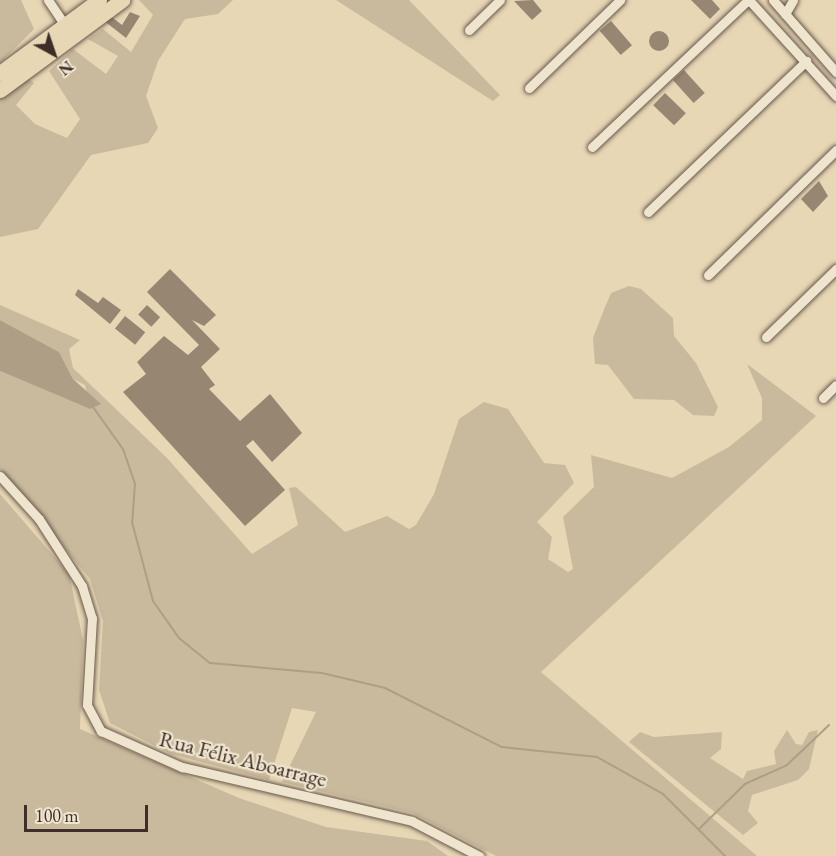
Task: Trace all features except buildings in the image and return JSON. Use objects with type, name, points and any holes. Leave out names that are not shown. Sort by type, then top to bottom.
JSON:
[{"type":"main road","points":[[0,73],[99,0]]},
{"type":"main road","points":[[0,90],[122,0]]},
{"type":"street","points":[[48,0],[66,25]]},
{"type":"street","points":[[469,30],[500,0]]},
{"type":"street","points":[[529,88],[620,0]]},
{"type":"street","points":[[592,147],[749,0],[835,91]]},
{"type":"street","points":[[772,0],[836,72]]},
{"type":"street","points":[[785,14],[793,0]]},
{"type":"street","points":[[648,212],[806,61]]},
{"type":"street","points":[[708,275],[836,150]]},
{"type":"street","points":[[766,337],[836,269]]},
{"type":"street","points":[[823,398],[836,385]]},
{"type":"street","name":"Rua Félix Aboarrage","points":[[0,476],[39,519],[82,586],[92,618],[87,705],[97,728],[143,754],[182,767],[412,821],[479,856]]},
{"type":"shaded area","points":[[0,0],[21,0],[34,29],[0,63]]},
{"type":"shaded area","points":[[139,0],[233,0],[218,14],[185,19],[158,61],[146,96],[158,128],[148,143],[91,155],[38,229],[0,237],[0,98],[28,79],[34,83],[16,105],[35,124],[67,138],[80,119],[49,71],[73,49],[106,74],[118,56],[88,39],[103,29],[131,52],[153,15]]},
{"type":"shaded area","points":[[336,0],[409,0],[500,95],[493,101]]},
{"type":"shaded area","points":[[629,286],[641,289],[673,318],[674,336],[696,363],[718,407],[714,416],[693,415],[674,400],[634,399],[608,365],[595,364],[593,338],[611,293]]},
{"type":"shaded area","points":[[0,305],[80,340],[69,349],[73,368],[167,458],[252,554],[298,525],[289,488],[296,487],[345,532],[387,516],[409,529],[416,525],[434,494],[459,419],[484,402],[508,409],[544,463],[565,465],[574,483],[537,522],[552,537],[548,559],[568,572],[573,569],[563,517],[594,487],[591,455],[672,478],[729,447],[762,420],[762,398],[747,364],[816,416],[541,672],[757,856],[496,856],[413,813],[282,782],[316,712],[292,708],[269,780],[171,754],[110,723],[99,690],[103,621],[90,579],[0,469],[0,371],[90,409],[85,385],[73,379],[59,352],[0,320]]},
{"type":"shaded area","points":[[0,320],[59,352],[73,379],[101,404],[90,409],[0,371]]},
{"type":"shaded area","points":[[0,494],[69,574],[83,640],[80,729],[239,798],[326,827],[427,841],[448,856],[0,856]]},
{"type":"shaded area","points":[[787,730],[796,744],[802,745],[809,732],[818,730],[809,769],[798,780],[752,795],[748,811],[758,823],[743,835],[629,742],[640,732],[654,737],[722,732],[721,749],[710,758],[743,779],[747,771],[776,764],[774,751]]},
{"type":"waterway","points":[[93,407],[123,449],[135,483],[132,522],[153,601],[179,638],[210,663],[322,673],[385,688],[502,747],[597,757],[663,794],[725,856]]},
{"type":"waterway","points":[[699,829],[745,784],[787,765],[829,725]]}]
